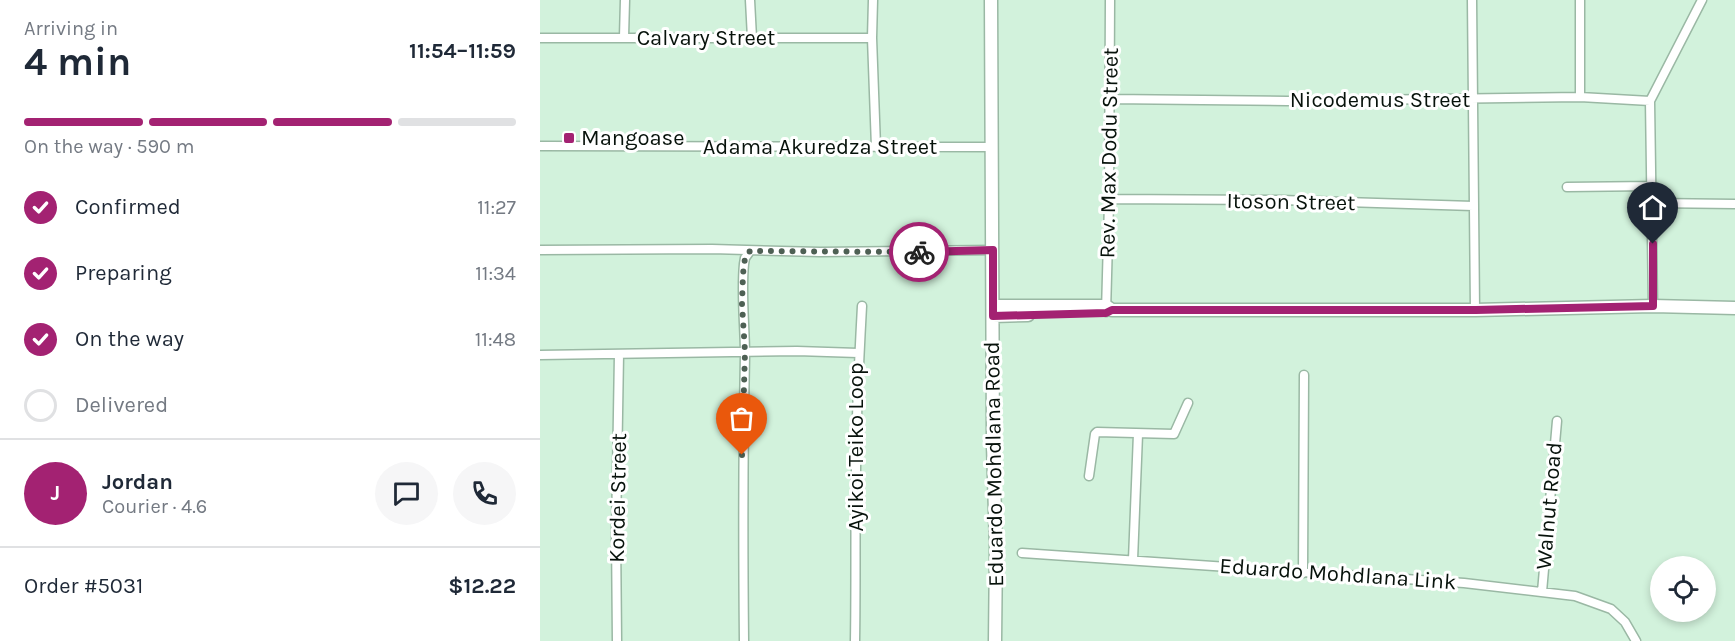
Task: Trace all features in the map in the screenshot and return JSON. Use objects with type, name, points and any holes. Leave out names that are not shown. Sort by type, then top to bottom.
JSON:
[{"type":"street","points":[[624,37],[625,0]]},
{"type":"street","points":[[750,0],[752,38]]},
{"type":"street","points":[[873,0],[876,147]]},
{"type":"street","name":"Eduardo Mohdlana Road","points":[[991,0],[995,641]]},
{"type":"street","name":"Rev. Max Dodu Street","points":[[1108,310],[1110,0]]},
{"type":"street","points":[[1472,0],[1476,310]]},
{"type":"street","points":[[1580,0],[1580,98]]},
{"type":"street","points":[[1653,306],[1650,101],[1702,0]]},
{"type":"street","name":"Calvary Street","points":[[540,38],[872,38]]},
{"type":"street","name":"Nicodemus Street","points":[[1110,99],[1287,101],[1580,98],[1650,101]]},
{"type":"street","name":"Adama Akuredza Street","points":[[540,146],[993,147]]},
{"type":"street","points":[[1567,187],[1652,186]]},
{"type":"street","name":"Itoson Street","points":[[1109,200],[1281,200],[1473,206]]},
{"type":"street","points":[[1652,203],[1735,204]]},
{"type":"street","points":[[540,250],[933,252],[993,250]]},
{"type":"street","points":[[744,641],[742,476],[745,352],[742,304],[745,258],[750,251]]},
{"type":"street","points":[[993,283],[1005,298],[1025,307]]},
{"type":"street","points":[[858,353],[862,306]]},
{"type":"street","points":[[993,311],[1025,307],[1108,310],[1476,310],[1653,306],[1735,308]]},
{"type":"street","points":[[993,311],[1014,315],[1108,310]]},
{"type":"street","points":[[993,330],[1014,315]]},
{"type":"street","name":"Ayikoi Teiko Loop","points":[[540,355],[858,353],[855,641]]},
{"type":"street","name":"Kordei Street","points":[[617,641],[619,354]]},
{"type":"street","points":[[1303,573],[1304,375]]},
{"type":"street","points":[[1089,476],[1097,432],[1174,434],[1188,403]]},
{"type":"street","name":"Walnut Road","points":[[1542,592],[1557,421]]},
{"type":"street","points":[[1133,560],[1138,434]]},
{"type":"street","name":"Eduardo Mohdlana Link","points":[[1023,553],[1464,583],[1575,596],[1611,609],[1625,622],[1635,641]]},
{"type":"way so far","points":[[742,455],[745,352],[743,274],[745,258],[750,251],[919,252]]},
{"type":"place","name":"Mangoase","points":[[569,138]]},
{"type":"route","points":[[919,252],[993,250],[993,316],[1106,313],[1112,310],[1476,310],[1653,306],[1653,244]]}]
